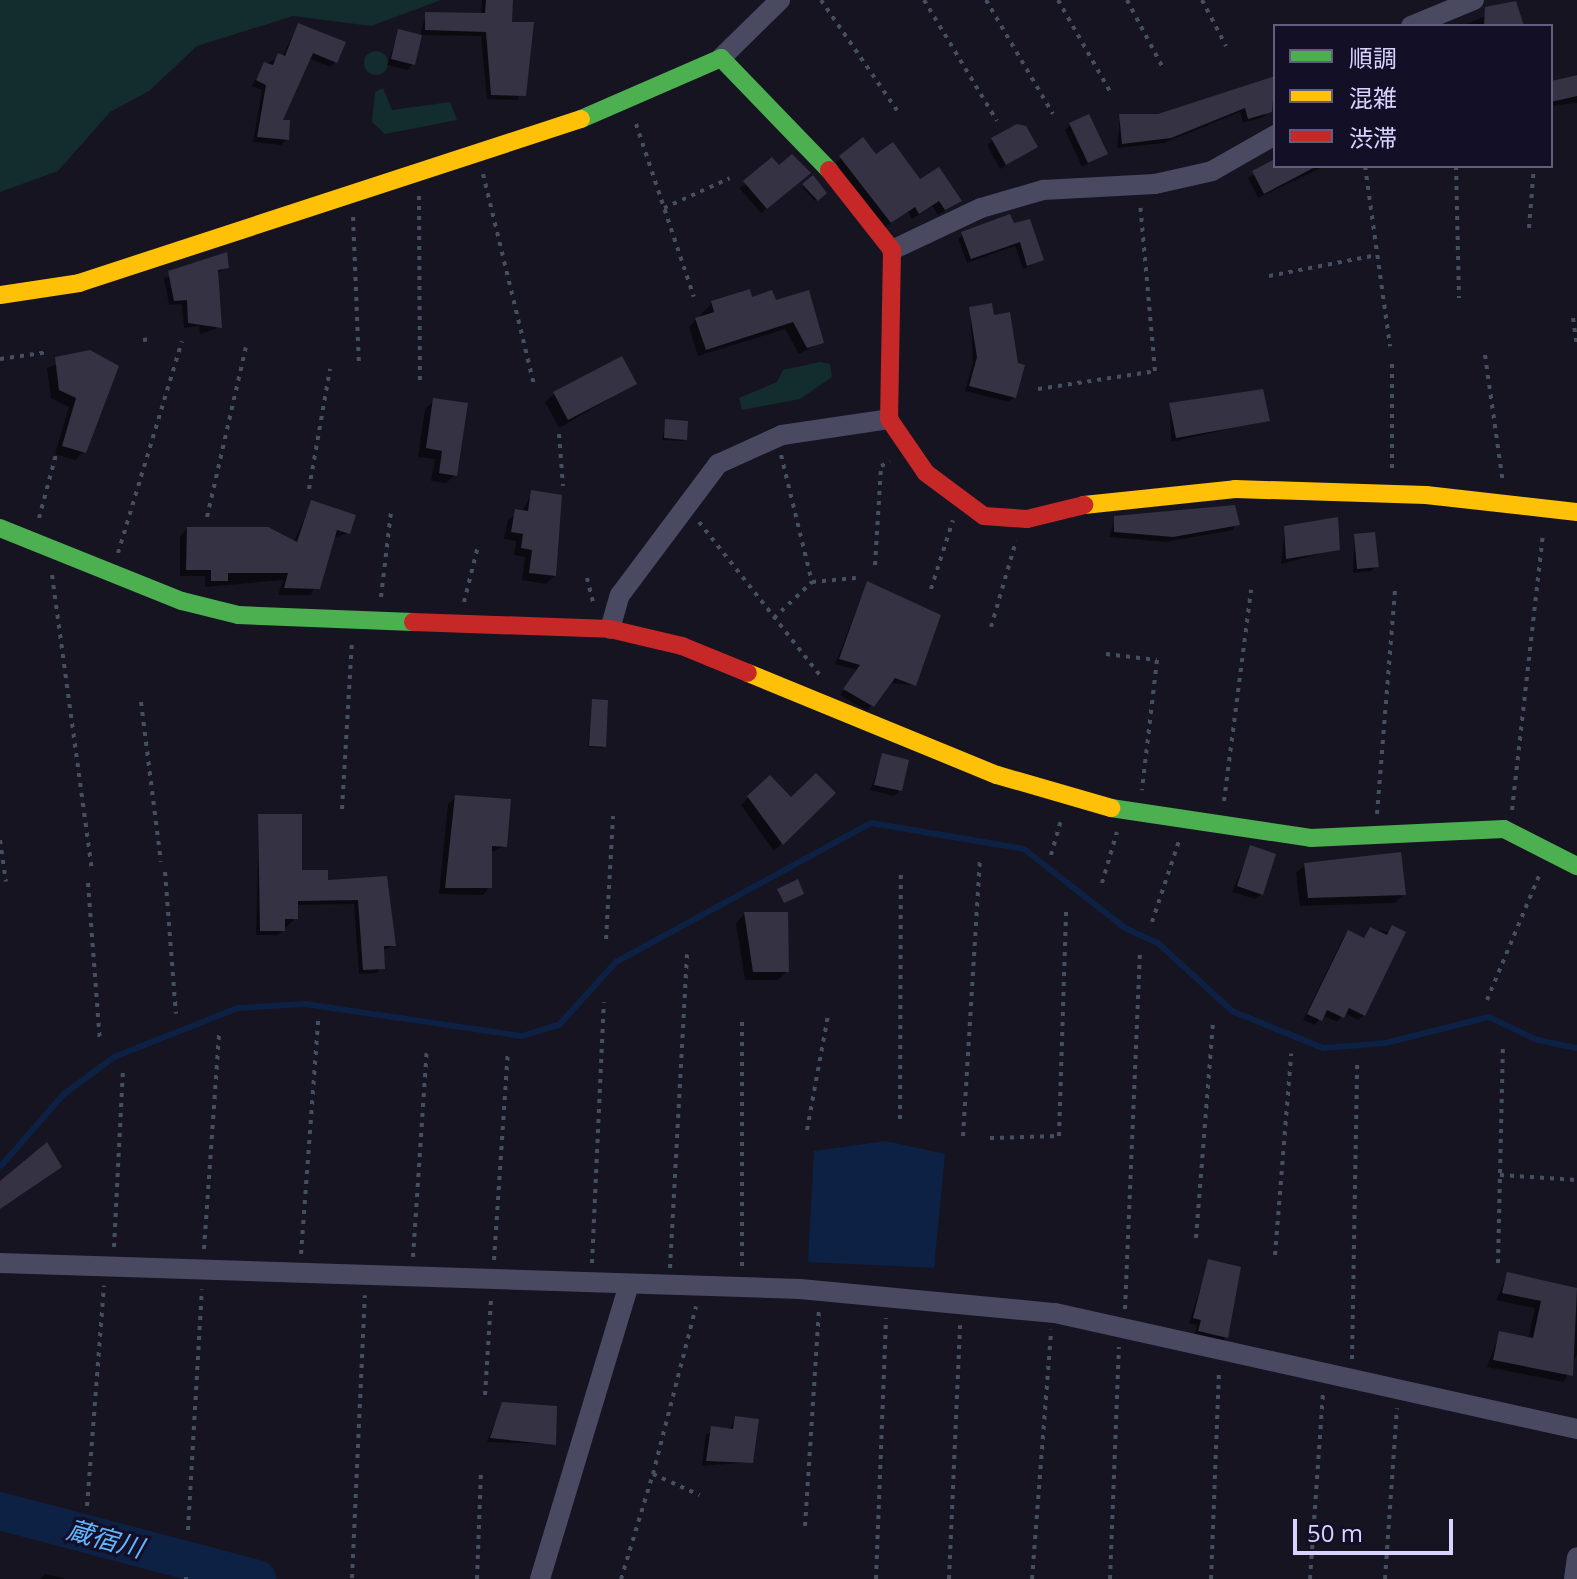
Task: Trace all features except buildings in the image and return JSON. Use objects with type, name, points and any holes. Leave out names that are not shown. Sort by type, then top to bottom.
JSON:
[{"type":"street","points":[[0,295],[79,283],[630,103],[721,58],[780,0]]},
{"type":"street","points":[[1416,24],[1474,0]]},
{"type":"street","points":[[721,58],[824,163],[892,250],[889,419],[926,473],[999,519],[1235,489],[1426,495],[1577,512]]},
{"type":"street","points":[[892,250],[981,208],[1043,190],[1155,184],[1212,171],[1273,136]]},
{"type":"street","points":[[604,624],[620,595],[718,464],[782,435],[889,419]]},
{"type":"street","points":[[0,528],[238,615],[604,624],[682,646],[997,775],[1100,806],[1311,838],[1504,829],[1577,866]]},
{"type":"street","points":[[0,1263],[800,1289],[1055,1313],[1577,1429]]},
{"type":"street","points":[[540,1579],[629,1285]]},
{"type":"street","points":[[1574,1579],[1577,1557]]},
{"type":"path","points":[[821,0],[897,110]]},
{"type":"path","points":[[924,0],[997,121]]},
{"type":"path","points":[[986,0],[1053,114]]},
{"type":"path","points":[[1058,0],[1112,95]]},
{"type":"path","points":[[1127,0],[1162,66]]},
{"type":"path","points":[[1202,0],[1226,46]]},
{"type":"path","points":[[633,116],[694,297]]},
{"type":"path","points":[[481,163],[534,385]]},
{"type":"path","points":[[1365,168],[1390,346]]},
{"type":"path","points":[[1456,168],[1459,298]]},
{"type":"path","points":[[1529,228],[1534,168]]},
{"type":"path","points":[[664,208],[730,178]]},
{"type":"path","points":[[419,183],[420,381]]},
{"type":"path","points":[[1038,389],[1155,371],[1139,198]]},
{"type":"path","points":[[353,205],[359,367]]},
{"type":"path","points":[[1269,276],[1378,254]]},
{"type":"path","points":[[1573,318],[1577,348]]},
{"type":"path","points":[[143,340],[152,339]]},
{"type":"path","points":[[117,558],[182,341]]},
{"type":"path","points":[[207,517],[246,347]]},
{"type":"path","points":[[0,359],[49,352]]},
{"type":"path","points":[[1485,355],[1503,486]]},
{"type":"path","points":[[1392,364],[1393,481]]},
{"type":"path","points":[[309,489],[330,369]]},
{"type":"path","points":[[559,434],[563,486]]},
{"type":"path","points":[[780,449],[812,582]]},
{"type":"path","points":[[36,529],[57,451]]},
{"type":"path","points":[[875,565],[881,466],[902,456]]},
{"type":"path","points":[[379,613],[391,512]]},
{"type":"path","points":[[692,514],[823,679]]},
{"type":"path","points":[[931,589],[955,514]]},
{"type":"path","points":[[991,627],[1019,531]]},
{"type":"path","points":[[1512,812],[1543,534]]},
{"type":"path","points":[[462,613],[478,546]]},
{"type":"path","points":[[52,575],[92,870]]},
{"type":"path","points":[[587,578],[604,624]]},
{"type":"path","points":[[774,618],[812,582],[856,578]]},
{"type":"path","points":[[1376,825],[1395,589]]},
{"type":"path","points":[[1222,815],[1251,590]]},
{"type":"path","points":[[342,809],[352,641]]},
{"type":"path","points":[[1106,654],[1157,660],[1141,803]]},
{"type":"path","points":[[141,702],[161,862]]},
{"type":"path","points":[[1051,855],[1064,809]]},
{"type":"path","points":[[606,939],[613,816]]},
{"type":"path","points":[[1102,883],[1120,822]]},
{"type":"path","points":[[1152,922],[1181,835]]},
{"type":"path","points":[[0,840],[6,882]]},
{"type":"path","points":[[963,1136],[980,860]]},
{"type":"path","points":[[1487,1000],[1545,862]]},
{"type":"path","points":[[900,1119],[901,871]]},
{"type":"path","points":[[165,872],[176,1014]]},
{"type":"path","points":[[88,883],[100,1041]]},
{"type":"path","points":[[990,1138],[1059,1136],[1066,910]]},
{"type":"path","points":[[670,1276],[687,954]]},
{"type":"path","points":[[1125,1312],[1140,954]]},
{"type":"path","points":[[591,1273],[604,1002]]},
{"type":"path","points":[[807,1130],[828,1016]]},
{"type":"path","points":[[1196,1238],[1213,1020]]},
{"type":"path","points":[[301,1260],[318,1021]]},
{"type":"path","points":[[742,1022],[742,1279]]},
{"type":"path","points":[[204,1253],[219,1032]]},
{"type":"path","points":[[1498,1263],[1503,1043]]},
{"type":"path","points":[[412,1267],[427,1048]]},
{"type":"path","points":[[493,1270],[508,1051]]},
{"type":"path","points":[[1275,1255],[1291,1054]]},
{"type":"path","points":[[1351,1365],[1357,1064]]},
{"type":"path","points":[[114,1247],[123,1067]]},
{"type":"path","points":[[1500,1175],[1577,1180]]},
{"type":"path","points":[[87,1506],[105,1280]]},
{"type":"path","points":[[188,1530],[203,1283]]},
{"type":"path","points":[[352,1578],[365,1288]]},
{"type":"path","points":[[485,1395],[492,1292]]},
{"type":"path","points":[[621,1579],[653,1474],[697,1298]]},
{"type":"path","points":[[805,1526],[819,1309]]},
{"type":"path","points":[[876,1579],[886,1316]]},
{"type":"path","points":[[949,1579],[961,1319]]},
{"type":"path","points":[[1032,1579],[1051,1329]]},
{"type":"path","points":[[1110,1579],[1119,1341]]},
{"type":"path","points":[[1211,1579],[1219,1367]]},
{"type":"path","points":[[1310,1579],[1324,1389]]},
{"type":"path","points":[[1385,1579],[1397,1406]]},
{"type":"path","points":[[477,1579],[481,1469]]},
{"type":"path","points":[[653,1474],[699,1495]]},
{"type":"green space","points":[[0,0],[441,0],[371,26],[293,16],[197,46],[149,91],[110,112],[58,171],[0,192]]},
{"type":"green space","points":[[376,51],[385,54],[388,63],[385,72],[376,75],[367,72],[364,63],[367,54]]},
{"type":"green space","points":[[383,88],[392,110],[450,102],[457,120],[385,134],[372,122],[375,92]]},
{"type":"green space","points":[[820,362],[830,364],[832,377],[800,399],[742,410],[739,398],[777,382],[783,370]]},
{"type":"water","points":[[886,1141],[945,1154],[934,1268],[808,1262],[814,1151]]},
{"type":"waterway","points":[[0,1167],[64,1094],[114,1057],[238,1008],[305,1004],[522,1036],[559,1025],[616,962],[871,823],[1024,849],[1125,928],[1159,944],[1232,1011],[1323,1048],[1386,1043],[1489,1017],[1537,1040],[1577,1048]]},
{"type":"waterway","name":"蔵宿川","points":[[0,1511],[257,1579]]},
{"type":"traffic: fast","points":[[581,119],[721,58],[829,170]]},
{"type":"traffic: fast","points":[[0,528],[182,601],[238,615],[413,622]]},
{"type":"traffic: fast","points":[[1111,808],[1311,838],[1504,829],[1577,866]]},
{"type":"traffic: slow","points":[[0,295],[79,283],[581,119]]},
{"type":"traffic: slow","points":[[1084,505],[1235,489],[1426,495],[1577,512]]},
{"type":"traffic: slow","points":[[748,673],[997,775],[1111,808]]},
{"type":"traffic: jam","points":[[829,170],[892,250],[889,419],[926,473],[984,516],[1027,519],[1084,505]]},
{"type":"traffic: jam","points":[[413,622],[610,629],[682,646],[748,673]]}]
